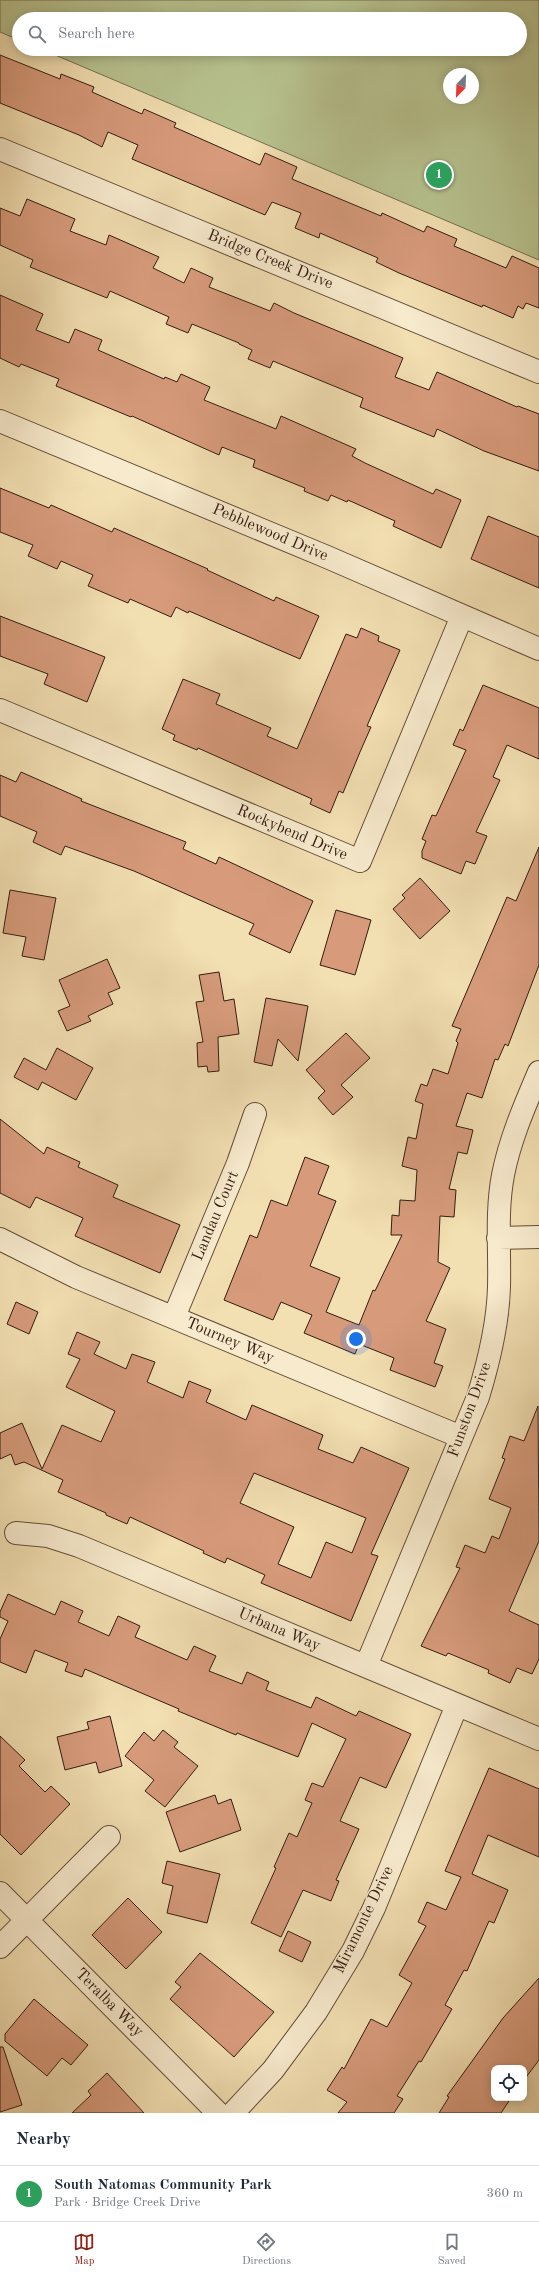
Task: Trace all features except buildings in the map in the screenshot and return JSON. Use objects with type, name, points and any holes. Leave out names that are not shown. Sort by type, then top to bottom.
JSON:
[{"type":"street","name":"Bridge Creek Drive","points":[[0,149],[539,372]]},
{"type":"street","name":"Pebblewood Drive","points":[[0,421],[539,649]]},
{"type":"street","name":"Rockybend Drive","points":[[0,710],[360,861],[462,616]]},
{"type":"street","name":"Funston Drive","points":[[366,1666],[478,1397],[489,1361],[496,1324],[499,1287],[498,1238],[503,1174],[516,1127],[539,1072]]},
{"type":"street","name":"Landau Court","points":[[174,1318],[238,1163],[255,1114]]},
{"type":"street","points":[[498,1238],[539,1237]]},
{"type":"street","name":"Tourney Way","points":[[0,1239],[76,1277],[461,1437]]},
{"type":"street","name":"Urbana Way","points":[[16,1533],[48,1536],[79,1546],[539,1739]]},
{"type":"street","name":"Miramonte Drive","points":[[233,2113],[273,2070],[312,2019],[353,1951],[374,1908],[457,1705]]},
{"type":"street","points":[[0,1947],[109,1837]]},
{"type":"street","name":"Teralba Way","points":[[0,1893],[218,2113]]},
{"type":"green space","points":[[0,0],[539,0],[539,260],[58,56],[527,56],[527,12],[12,12],[12,37],[0,32]]},
{"type":"place","name":"South Natomas Community Park","points":[[439,175]]}]
